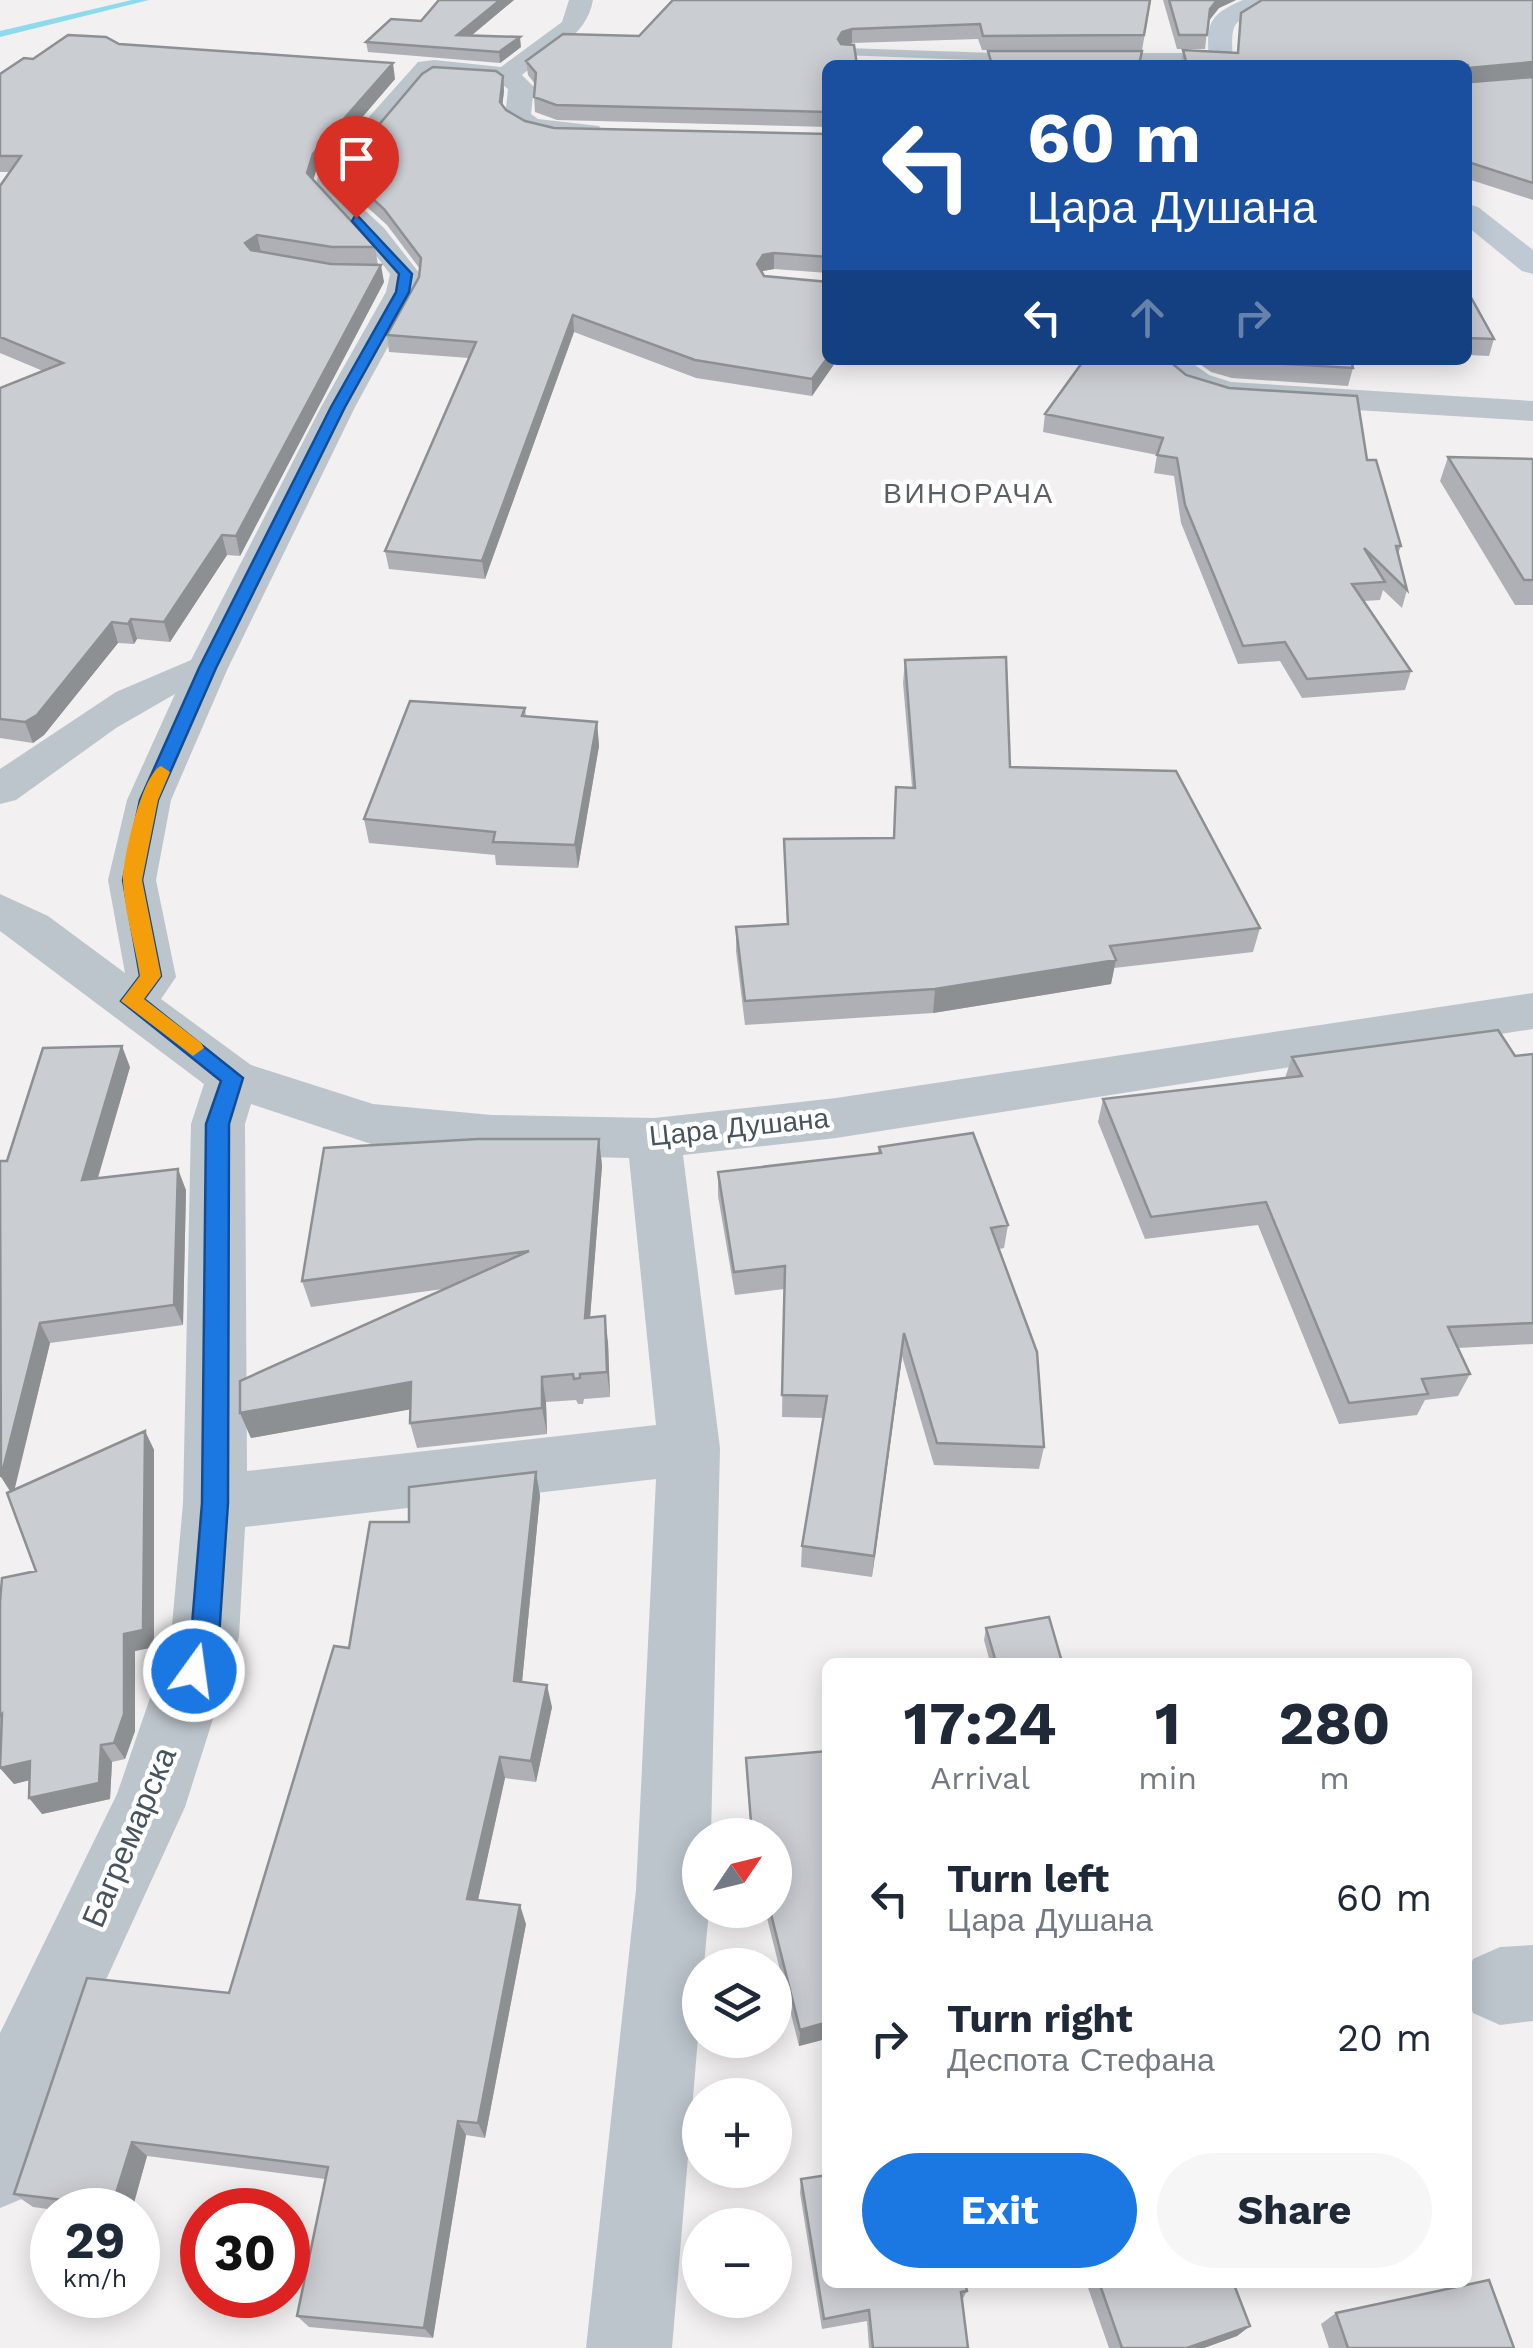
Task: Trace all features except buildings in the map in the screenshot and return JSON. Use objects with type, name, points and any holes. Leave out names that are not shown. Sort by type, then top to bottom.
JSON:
[{"type":"street","points":[[506,75],[578,22],[581,0]]},
{"type":"street","points":[[1219,60],[1219,32],[1226,16],[1245,2]]},
{"type":"street","points":[[383,65],[506,75],[520,87],[518,117],[531,126],[556,132],[615,133]]},
{"type":"street","points":[[132,1001],[151,976],[132,880],[149,800],[207,668],[338,407],[402,292],[374,234],[328,191],[329,179],[412,81],[434,67]]},
{"type":"street","points":[[1472,217],[1533,266]]},
{"type":"street","points":[[1174,365],[1197,382],[1227,392],[1533,412]]},
{"type":"street","points":[[0,790],[144,695],[189,671],[207,668]]},
{"type":"street","name":"Цара Душана","points":[[0,910],[31,927],[232,1078],[371,1124],[492,1135],[654,1138],[836,1118],[1533,1012]]},
{"type":"street","name":"Багремарска","points":[[0,2166],[29,2058],[149,1808],[205,1637],[215,1503],[218,1124],[232,1078]]},
{"type":"street","points":[[629,2348],[672,1890],[689,1448],[654,1138]]},
{"type":"street","points":[[215,1503],[689,1448]]},
{"type":"lane","points":[[846,52],[1046,58]]},
{"type":"lane","points":[[1084,57],[1185,60]]},
{"type":"waterway","points":[[0,34],[144,0]]},
{"type":"slow traffic","points":[[161,772],[149,800],[132,880],[151,976],[132,1001],[193,1048]]},
{"type":"district","name":"ВИНОРАЧА","points":[[969,493]]},
{"type":"route","points":[[194,1671],[205,1637],[215,1503],[218,1124],[232,1078],[132,1001],[151,976],[132,880],[149,800],[207,668],[338,407],[402,292],[405,274],[374,234],[356,218]]}]
